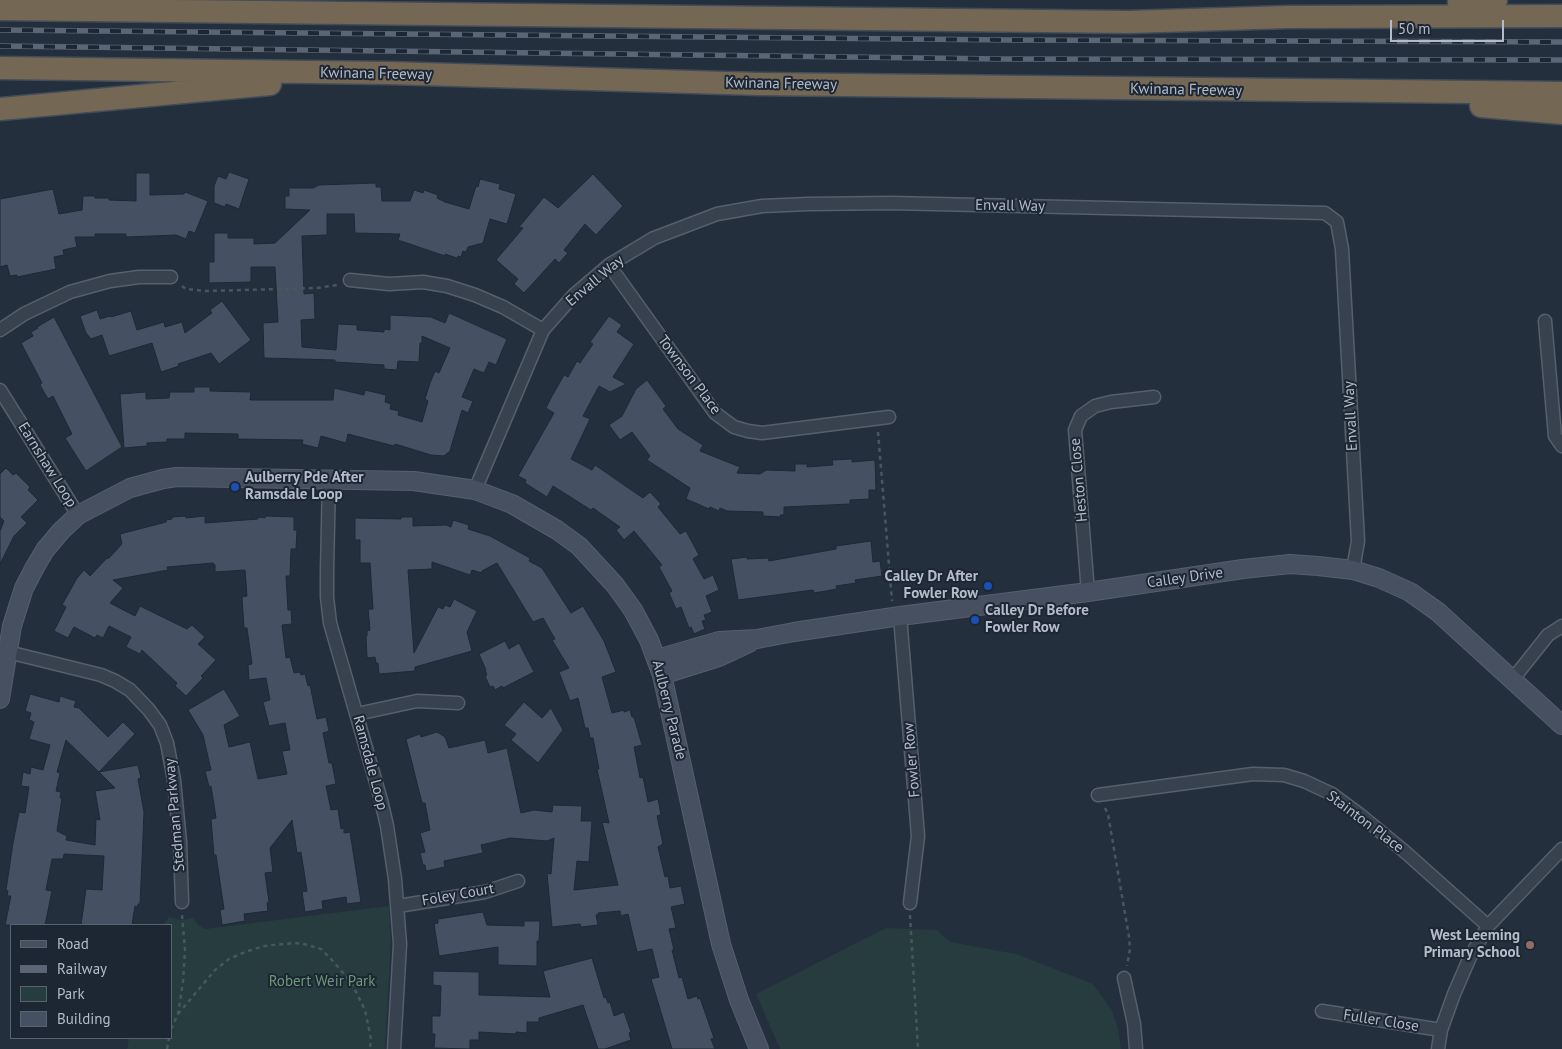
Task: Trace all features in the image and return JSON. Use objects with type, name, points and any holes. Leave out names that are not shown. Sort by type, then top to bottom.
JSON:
[{"type":"highway","points":[[388,0],[600,15]]},
{"type":"highway","points":[[1288,17],[1496,0]]},
{"type":"highway","points":[[0,10],[1129,22],[1288,17],[1562,16]]},
{"type":"highway","name":"Kwinana Freeway","points":[[0,68],[388,73],[759,84],[1562,93]]},
{"type":"highway","points":[[0,109],[388,73]]},
{"type":"highway","points":[[1319,91],[1562,113]]},
{"type":"main road","name":"Aulberry Parade","points":[[0,699],[18,606],[24,588],[45,550],[78,514],[130,488],[163,478],[191,477],[414,481],[475,490],[512,504],[557,530],[579,546],[615,585],[633,610],[660,667],[721,944],[742,1007],[759,1049]]},
{"type":"main road","name":"Calley Drive","points":[[660,667],[719,640],[757,640],[794,632],[900,616],[1290,564],[1354,570],[1379,578],[1410,592],[1438,612],[1562,725]]},
{"type":"street","name":"Envall Way","points":[[475,490],[543,330],[574,295],[609,265],[654,238],[716,214],[762,206],[891,203],[1325,213],[1337,222],[1342,249],[1358,541],[1354,570]]},
{"type":"street","name":"Townson Place","points":[[609,265],[714,412],[734,427],[748,432],[762,433],[884,417]]},
{"type":"street","points":[[0,330],[24,314],[70,292],[110,281],[139,277],[171,277]]},
{"type":"street","points":[[350,280],[389,284],[423,282],[446,286],[475,295],[503,307],[543,330]]},
{"type":"street","points":[[1545,321],[1554,436],[1562,446]]},
{"type":"street","name":"Earnshaw Loop","points":[[0,390],[78,514]]},
{"type":"street","name":"Heston Close","points":[[1088,592],[1075,430],[1081,416],[1095,406],[1111,402],[1154,397]]},
{"type":"street","name":"Ramsdale Loop","points":[[329,479],[327,597],[330,623],[387,826],[398,906],[400,944],[394,1049]]},
{"type":"street","name":"Fowler Row","points":[[900,616],[918,836],[910,903]]},
{"type":"street","points":[[1513,679],[1548,634],[1562,626]]},
{"type":"street","name":"Stedman Parkway","points":[[8,652],[102,675],[116,681],[130,690],[154,717],[167,743],[172,771],[180,842],[182,902]]},
{"type":"street","points":[[357,714],[417,701],[458,704]]},
{"type":"street","name":"Stainton Place","points":[[1098,796],[1253,774],[1284,775],[1304,781],[1332,794],[1359,814],[1404,851],[1488,926]]},
{"type":"street","points":[[1438,1049],[1441,1030],[1454,994],[1470,957],[1488,926],[1562,849]]},
{"type":"street","name":"Foley Court","points":[[398,906],[485,892],[518,881]]},
{"type":"street","points":[[1124,978],[1134,1024],[1136,1049]]},
{"type":"street","name":"Fuller Close","points":[[1322,1011],[1441,1030]]},
{"type":"path","points":[[171,277],[186,289],[206,290],[317,288],[333,286],[350,280]]},
{"type":"path","points":[[884,417],[892,603],[900,616]]},
{"type":"path","points":[[1098,796],[1108,814],[1130,943],[1124,978]]},
{"type":"path","points":[[178,1014],[185,950],[182,902]]},
{"type":"path","points":[[910,903],[918,1049]]},
{"type":"path","points":[[172,1027],[178,1014],[215,970],[229,959],[264,946],[304,944],[320,949],[351,982],[370,1025],[370,1049]]},
{"type":"green space","name":"Robert Weir Park","points":[[389,906],[391,940],[385,1049],[127,1049],[129,1039],[172,1039],[172,924],[164,924],[169,917],[181,920],[193,918],[198,925],[205,929]]},
{"type":"green space","points":[[886,928],[937,930],[950,942],[1016,954],[1093,984],[1111,1009],[1117,1024],[1121,1049],[780,1049],[756,994]]},
{"type":"building","points":[[229,172],[249,179],[239,209],[226,204],[225,207],[214,203],[214,186],[218,176],[226,179]]},
{"type":"building","points":[[136,173],[150,173],[150,195],[184,194],[185,192],[208,201],[195,233],[189,231],[186,239],[176,235],[126,237],[126,234],[95,234],[95,237],[75,237],[77,247],[63,250],[64,255],[54,257],[56,269],[17,277],[17,275],[10,276],[7,265],[0,267],[0,199],[53,189],[59,214],[82,210],[83,196],[109,198],[109,200],[136,201]]},
{"type":"building","points":[[593,174],[623,206],[596,235],[585,224],[564,250],[568,253],[559,263],[555,259],[524,293],[514,284],[518,279],[496,260],[523,228],[519,227],[544,197],[558,208]]},
{"type":"building","points":[[480,179],[500,184],[499,189],[516,194],[507,224],[490,219],[483,243],[468,247],[466,252],[463,251],[461,257],[458,256],[457,258],[445,254],[445,256],[398,240],[400,234],[355,233],[354,214],[327,214],[327,235],[302,236],[304,294],[314,293],[315,319],[301,320],[302,347],[336,350],[338,324],[357,325],[357,330],[384,332],[384,329],[390,330],[390,315],[431,317],[445,323],[449,313],[507,339],[496,365],[489,362],[484,373],[474,369],[462,397],[473,401],[468,413],[462,410],[450,451],[444,456],[431,455],[395,444],[394,446],[348,434],[346,443],[321,436],[318,448],[302,444],[303,440],[238,439],[238,434],[185,433],[185,439],[167,439],[167,442],[147,443],[147,446],[124,448],[120,394],[146,392],[146,399],[169,398],[170,392],[194,392],[194,387],[210,387],[210,391],[251,392],[250,400],[333,400],[334,388],[364,395],[365,390],[386,395],[385,402],[391,404],[390,409],[399,411],[398,415],[422,422],[428,401],[425,399],[430,383],[435,371],[439,373],[450,348],[422,336],[419,362],[398,361],[397,370],[384,369],[384,365],[335,362],[335,360],[264,358],[263,323],[278,322],[275,267],[251,267],[251,282],[209,283],[209,262],[214,262],[214,233],[228,233],[228,238],[254,238],[254,244],[275,243],[310,210],[285,209],[285,196],[289,196],[289,188],[376,183],[376,187],[381,187],[382,201],[410,201],[414,190],[423,193],[424,190],[438,195],[437,198],[445,202],[469,209]]},
{"type":"building","points":[[222,301],[251,340],[219,364],[211,353],[161,372],[152,343],[109,356],[102,335],[91,339],[86,333],[80,316],[97,310],[100,319],[131,311],[137,330],[164,322],[165,327],[182,322],[185,333],[212,313],[210,310]]},
{"type":"building","points":[[609,316],[622,325],[617,332],[634,344],[613,377],[626,384],[610,392],[599,386],[583,416],[590,419],[571,459],[592,470],[595,465],[643,498],[650,492],[661,504],[658,507],[680,534],[686,531],[699,555],[693,559],[704,579],[713,575],[719,590],[706,596],[712,612],[704,615],[706,620],[702,621],[705,629],[694,634],[691,627],[689,628],[681,607],[676,609],[669,593],[672,591],[659,567],[662,565],[634,531],[624,540],[616,530],[620,527],[593,508],[591,510],[553,486],[547,497],[525,483],[526,480],[518,476],[554,413],[546,408],[552,396],[564,375],[568,377],[577,361],[580,363],[593,344],[590,342]]},
{"type":"building","points":[[54,317],[122,447],[86,471],[65,438],[72,434],[53,396],[48,399],[40,385],[42,383],[21,343],[33,336],[31,332],[37,327]]},
{"type":"building","points":[[647,380],[666,406],[663,409],[678,429],[703,445],[700,451],[740,467],[737,473],[760,474],[766,470],[795,471],[795,464],[807,464],[807,467],[833,465],[832,460],[852,459],[852,462],[875,460],[876,490],[869,490],[869,499],[850,500],[850,504],[784,507],[784,515],[780,515],[781,517],[763,516],[763,512],[727,511],[720,508],[719,511],[710,507],[709,509],[686,499],[690,488],[647,460],[650,456],[632,432],[620,440],[609,425],[622,416],[636,389]]},
{"type":"building","points":[[6,468],[13,475],[16,473],[30,487],[28,490],[38,500],[21,517],[27,523],[14,536],[0,564],[0,531],[4,521],[0,517],[0,474]]},
{"type":"building","points":[[186,516],[186,518],[205,516],[205,523],[258,519],[258,517],[265,518],[265,516],[294,517],[294,530],[297,530],[296,549],[291,549],[290,576],[286,576],[288,610],[291,610],[292,624],[282,625],[286,658],[290,657],[294,673],[300,672],[301,675],[305,674],[308,686],[310,685],[317,719],[326,717],[329,731],[323,733],[329,763],[332,763],[336,784],[326,786],[331,810],[338,809],[341,829],[344,828],[344,833],[350,832],[361,902],[347,904],[346,897],[322,901],[323,909],[305,912],[302,892],[307,891],[301,852],[297,853],[292,820],[270,848],[273,872],[265,873],[269,902],[267,903],[268,911],[244,914],[245,921],[222,925],[220,910],[224,909],[216,855],[214,855],[211,819],[216,818],[211,786],[209,787],[205,771],[211,770],[203,735],[188,710],[224,689],[240,716],[224,725],[229,747],[250,742],[258,779],[287,774],[282,751],[290,750],[285,723],[269,726],[263,702],[270,700],[266,678],[249,680],[248,665],[252,664],[247,628],[244,628],[242,597],[247,596],[245,570],[215,572],[215,565],[213,563],[167,567],[168,570],[113,580],[123,588],[110,603],[135,616],[140,606],[187,629],[192,625],[205,637],[198,644],[216,660],[201,676],[203,678],[186,696],[175,686],[177,683],[142,650],[140,654],[126,647],[131,637],[109,626],[103,638],[97,635],[95,638],[74,627],[68,638],[54,631],[66,607],[62,605],[77,578],[84,570],[90,576],[108,559],[122,544],[120,534],[166,522],[166,520],[172,519],[172,517]]},
{"type":"building","points":[[401,517],[413,517],[413,526],[446,525],[451,527],[453,520],[469,525],[468,529],[490,536],[530,558],[529,561],[542,568],[571,613],[583,606],[604,641],[616,672],[602,677],[612,713],[630,710],[632,717],[634,717],[642,745],[634,747],[640,778],[643,777],[648,802],[658,799],[661,815],[657,816],[663,844],[658,847],[665,877],[668,876],[670,888],[681,886],[685,904],[671,907],[676,928],[669,929],[679,978],[682,977],[688,999],[697,996],[698,999],[700,998],[714,1038],[711,1039],[715,1049],[672,1049],[651,979],[659,977],[652,949],[637,952],[628,914],[621,916],[620,911],[598,913],[596,915],[598,925],[581,927],[580,924],[552,927],[547,873],[551,874],[554,838],[547,841],[510,838],[481,845],[483,853],[444,861],[445,867],[426,871],[420,853],[425,852],[420,833],[430,830],[425,803],[422,803],[406,739],[420,734],[421,737],[437,732],[445,737],[449,748],[485,740],[488,753],[507,748],[521,813],[534,810],[552,812],[553,805],[582,806],[581,821],[592,821],[589,862],[577,861],[574,890],[618,885],[602,822],[609,823],[597,769],[599,769],[593,738],[590,738],[588,728],[585,728],[578,698],[570,701],[559,672],[569,668],[552,640],[555,639],[543,618],[533,622],[497,563],[482,571],[482,573],[472,570],[470,575],[432,562],[432,569],[408,570],[414,653],[438,607],[443,609],[445,605],[450,607],[454,599],[477,611],[467,632],[472,651],[415,667],[415,671],[379,674],[378,663],[376,663],[375,657],[367,658],[366,637],[367,631],[370,630],[368,609],[373,609],[370,563],[360,563],[360,540],[355,540],[355,518],[401,519]]},
{"type":"building","points":[[871,541],[873,562],[880,561],[882,576],[855,580],[856,583],[836,586],[837,589],[814,593],[813,590],[738,600],[731,559],[747,557],[747,559],[768,558],[769,561],[836,549],[836,546]]},
{"type":"building","points":[[505,641],[509,649],[519,643],[534,672],[503,688],[502,686],[495,690],[493,686],[490,687],[485,676],[487,675],[486,670],[479,654]]},
{"type":"building","points":[[30,694],[59,702],[60,696],[76,701],[74,707],[79,708],[108,737],[123,722],[135,734],[99,772],[138,765],[141,778],[138,779],[144,812],[140,904],[138,904],[138,907],[135,906],[132,924],[81,924],[86,889],[102,890],[104,856],[64,854],[63,859],[52,859],[46,890],[52,891],[45,924],[5,925],[11,896],[7,896],[8,891],[6,890],[13,843],[19,812],[25,813],[29,787],[21,786],[23,772],[30,774],[31,767],[43,770],[50,745],[29,739],[34,722],[29,720],[31,713],[25,711]],"holes":[[[66,740],[115,788],[95,791],[100,820],[96,819],[95,845],[66,840],[67,836],[57,831],[62,798],[60,798],[61,792],[56,791],[60,773],[57,772]]]},
{"type":"building","points":[[524,702],[542,718],[551,708],[563,730],[538,763],[511,740],[516,734],[504,725]]},
{"type":"building","points":[[483,912],[487,925],[524,926],[524,921],[540,921],[539,941],[537,941],[537,966],[498,965],[498,947],[439,956],[434,924],[438,923],[438,919]]},
{"type":"building","points":[[592,958],[604,998],[606,997],[608,1003],[610,1002],[614,1016],[624,1012],[631,1032],[629,1033],[631,1040],[605,1049],[598,1049],[583,1005],[539,1018],[539,1022],[527,1022],[527,1033],[479,1032],[479,1040],[470,1040],[470,1049],[434,1048],[435,1034],[432,1034],[432,1016],[440,1016],[441,986],[433,985],[433,971],[479,972],[479,995],[550,997],[543,971]]},
{"type":"railway","points":[[0,30],[1008,40],[1562,42]]},
{"type":"railway","points":[[0,46],[1001,59],[1562,60]]},
{"type":"place","name":"Aulberry Pde After Ramsdale Loop","points":[[235,487]]},
{"type":"place","name":"Calley Dr After Fowler Row","points":[[988,586]]},
{"type":"place","name":"Calley Dr Before Fowler Row","points":[[975,620]]},
{"type":"place","name":"West Leeming Primary School","points":[[1530,945]]}]
